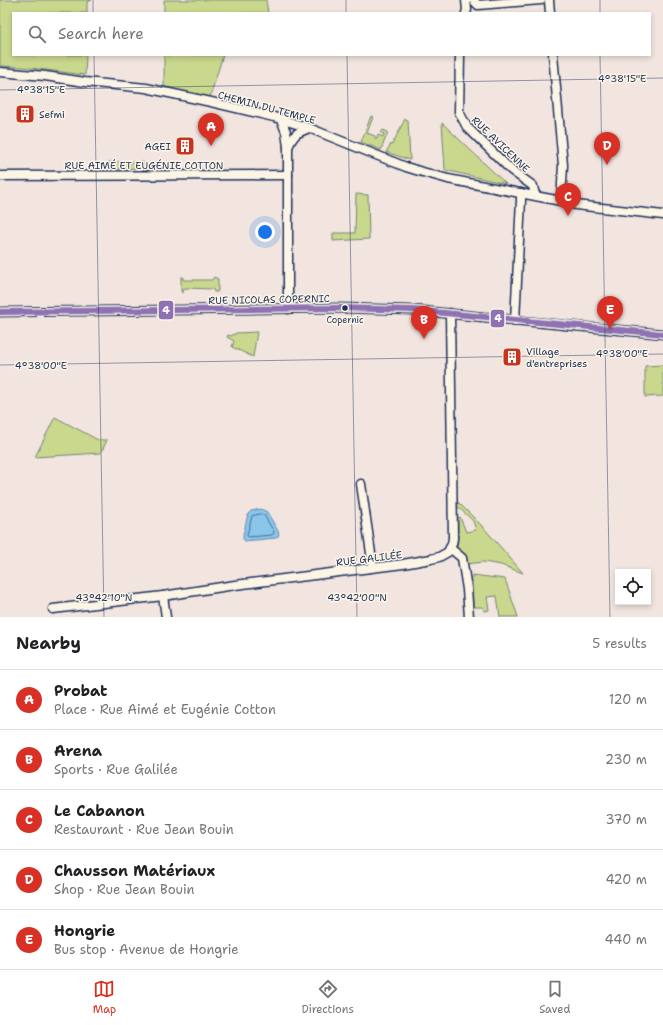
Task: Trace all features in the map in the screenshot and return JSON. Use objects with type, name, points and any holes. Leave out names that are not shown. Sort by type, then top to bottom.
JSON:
[{"type":"street","points":[[466,0],[466,11]]},
{"type":"street","points":[[474,0],[478,5],[541,0]]},
{"type":"street","points":[[548,0],[550,12]]},
{"type":"street","name":"RUE AVICENNE","points":[[460,56],[459,112],[461,117],[467,127],[511,170],[533,186],[535,196]]},
{"type":"street","points":[[553,56],[563,165],[561,201]]},
{"type":"street","name":"CHEMIN DU TEMPLE","points":[[0,72],[146,88],[211,102],[281,119],[309,128],[418,171],[448,179],[576,205],[663,215]]},
{"type":"street","points":[[281,119],[286,132],[288,147],[288,309]]},
{"type":"street","points":[[288,147],[292,138],[299,132],[309,128]]},
{"type":"street","name":"RUE AIMÉ ET EUGÉNIE COTTON","points":[[0,176],[288,175]]},
{"type":"street","points":[[515,320],[521,193]]},
{"type":"street","name":"RUE NICOLAS COPERNIC","points":[[0,312],[340,308],[389,309],[663,334]]},
{"type":"street","points":[[450,314],[453,527],[453,538],[450,548],[462,558],[467,589],[469,617]]},
{"type":"street","points":[[361,484],[373,567]]},
{"type":"street","name":"RUE GALILÉE","points":[[54,609],[163,596],[431,559],[444,555],[450,548]]},
{"type":"street","points":[[163,596],[166,617]]},
{"type":"green space","points":[[0,0],[92,0],[87,2],[87,12],[12,12],[12,56],[86,56],[85,75],[23,67],[0,66]]},
{"type":"green space","points":[[164,0],[266,0],[268,12],[164,12]]},
{"type":"green space","points":[[164,56],[223,56],[210,97],[164,87]]},
{"type":"green space","points":[[371,116],[373,117],[367,133],[375,136],[377,139],[378,135],[383,137],[384,134],[381,133],[383,130],[388,132],[381,150],[361,142]]},
{"type":"green space","points":[[405,119],[408,120],[410,160],[386,152],[391,144],[392,145]]},
{"type":"green space","points":[[442,123],[506,184],[445,170]]},
{"type":"green space","points":[[109,162],[143,162],[144,168],[110,169]]},
{"type":"green space","points":[[356,194],[368,195],[369,239],[333,241],[333,233],[355,233]]},
{"type":"green space","points":[[181,277],[183,277],[183,280],[212,280],[214,277],[218,279],[218,291],[214,292],[213,289],[185,288],[182,293]]},
{"type":"green space","points":[[257,332],[253,357],[232,347],[234,341],[227,337],[228,335],[231,336],[236,333]]},
{"type":"green space","points":[[663,365],[663,396],[645,397],[645,366]]},
{"type":"green space","points":[[55,417],[98,440],[107,440],[101,453],[35,457]]},
{"type":"green space","points":[[457,501],[483,527],[523,573],[501,565],[484,562],[466,564],[456,549],[458,542],[458,518],[460,517],[466,532],[476,530],[473,521],[456,505]]},
{"type":"green space","points":[[472,575],[505,579],[518,617],[500,617],[497,596],[487,597],[489,610],[485,611],[482,607],[473,607]]},
{"type":"water","points":[[261,509],[267,512],[279,535],[276,538],[245,541],[243,539],[243,535],[248,514],[251,511]]},
{"type":"transit line","name":"4","points":[[0,312],[340,308],[413,310],[663,334]]},
{"type":"place","name":"Sefmi","points":[[25,114]]},
{"type":"place","name":"AGEI","points":[[185,146]]},
{"type":"place","name":"Probat","points":[[211,146]]},
{"type":"place","name":"Chausson Matériaux","points":[[607,165]]},
{"type":"place","name":"Le Cabanon","points":[[568,216]]},
{"type":"place","name":"Copernic","points":[[345,308]]},
{"type":"place","name":"Hongrie","points":[[610,329]]},
{"type":"place","name":"Arena","points":[[424,339]]},
{"type":"place","name":"Village d'entreprises","points":[[512,357]]}]
